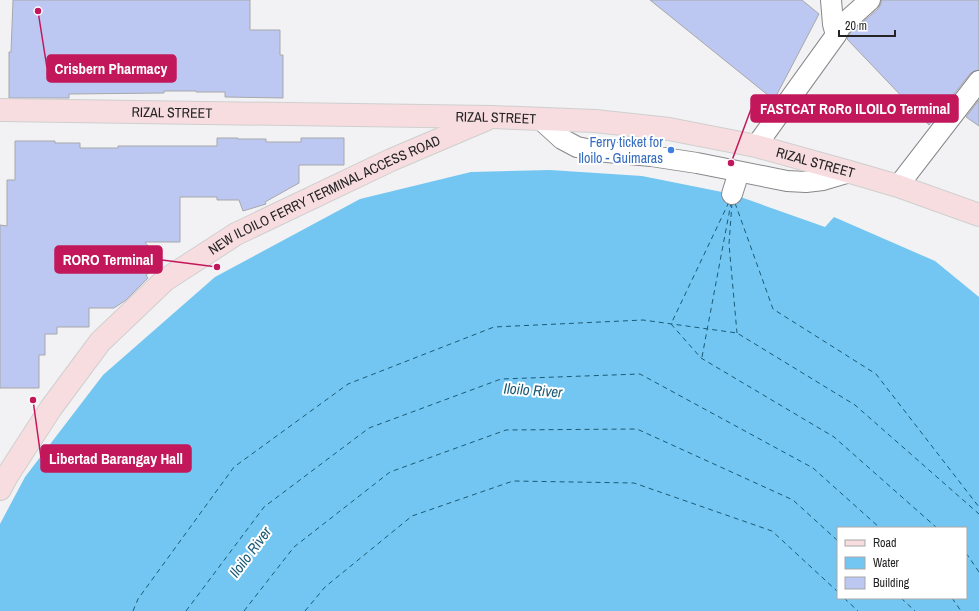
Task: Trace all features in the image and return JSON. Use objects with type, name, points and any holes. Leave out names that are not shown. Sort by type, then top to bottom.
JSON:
[{"type":"main road","name":"RIZAL STREET","points":[[0,110],[492,117],[596,121],[669,129],[756,146],[898,186],[979,215]]},
{"type":"main road","name":"NEW ILOILO FERRY TERMINAL ACCESS ROAD","points":[[0,489],[51,408],[100,342],[166,280],[236,234],[391,160],[492,117]]},
{"type":"lane","points":[[831,0],[833,24],[836,35]]},
{"type":"lane","points":[[756,146],[841,26],[870,0]]},
{"type":"lane","points":[[898,186],[979,81]]},
{"type":"lane","points":[[539,118],[562,139],[577,147],[596,151],[667,158],[739,172],[806,182],[823,180],[850,172]]},
{"type":"lane","points":[[732,194],[739,172]]},
{"type":"water","name":"Iloilo River","points":[[550,170],[642,176],[732,194],[825,227],[834,217],[935,261],[979,297],[979,611],[0,611],[0,524],[25,477],[103,375],[215,277],[360,199],[471,172]]},
{"type":"building","points":[[13,0],[250,0],[250,30],[280,30],[280,55],[283,55],[283,98],[225,97],[225,92],[164,91],[164,93],[69,94],[69,98],[9,98],[9,52],[11,52]]},
{"type":"building","points":[[650,0],[802,0],[819,14],[774,100]]},
{"type":"building","points":[[881,0],[979,0],[979,70],[970,74],[929,125],[847,39],[850,33],[878,9],[881,4]]},
{"type":"building","points":[[979,100],[979,126],[966,117]]},
{"type":"building","points":[[217,138],[266,139],[266,142],[301,142],[301,138],[344,138],[344,165],[299,165],[299,183],[265,202],[266,204],[243,211],[239,200],[217,200],[217,197],[180,197],[180,242],[145,242],[161,264],[146,275],[148,278],[126,300],[114,308],[89,308],[89,327],[57,327],[57,334],[45,334],[45,355],[39,355],[39,388],[0,388],[0,225],[7,226],[7,180],[15,180],[15,141],[55,141],[55,143],[80,143],[80,148],[118,148],[118,146],[217,146]]},
{"type":"ferry route","points":[[729,202],[671,324],[701,358],[834,437],[936,527]]},
{"type":"ferry route","points":[[702,357],[731,203]]},
{"type":"ferry route","points":[[732,203],[729,244],[737,333]]},
{"type":"ferry route","points":[[735,203],[773,309],[876,374],[979,507]]},
{"type":"ferry route","points":[[133,611],[138,599],[234,467],[348,384],[494,327],[643,320],[737,333],[855,405],[979,514]]},
{"type":"ferry route","points":[[186,611],[264,507],[369,428],[501,379],[640,374],[813,468],[879,527]]},
{"type":"ferry route","points":[[244,611],[294,547],[390,472],[506,430],[637,429],[793,500],[837,540]]},
{"type":"ferry route","points":[[305,611],[325,587],[412,516],[513,481],[634,483],[772,531],[837,591]]},
{"type":"ferry route","points":[[967,554],[979,572]]},
{"type":"ferry route","points":[[845,599],[858,611]]},
{"type":"ferry route","points":[[902,599],[915,611]]},
{"type":"ferry route","points":[[953,599],[961,611]]},
{"type":"place","name":"Crisbern Pharmacy","points":[[38,11]]},
{"type":"place","name":"Ferry ticket for Iloilo - Guimaras","points":[[671,150]]},
{"type":"place","name":"FASTCAT RoRo ILOILO Terminal","points":[[731,163]]},
{"type":"place","name":"RORO Terminal","points":[[217,267]]},
{"type":"place","name":"Libertad Barangay Hall","points":[[33,400]]}]
